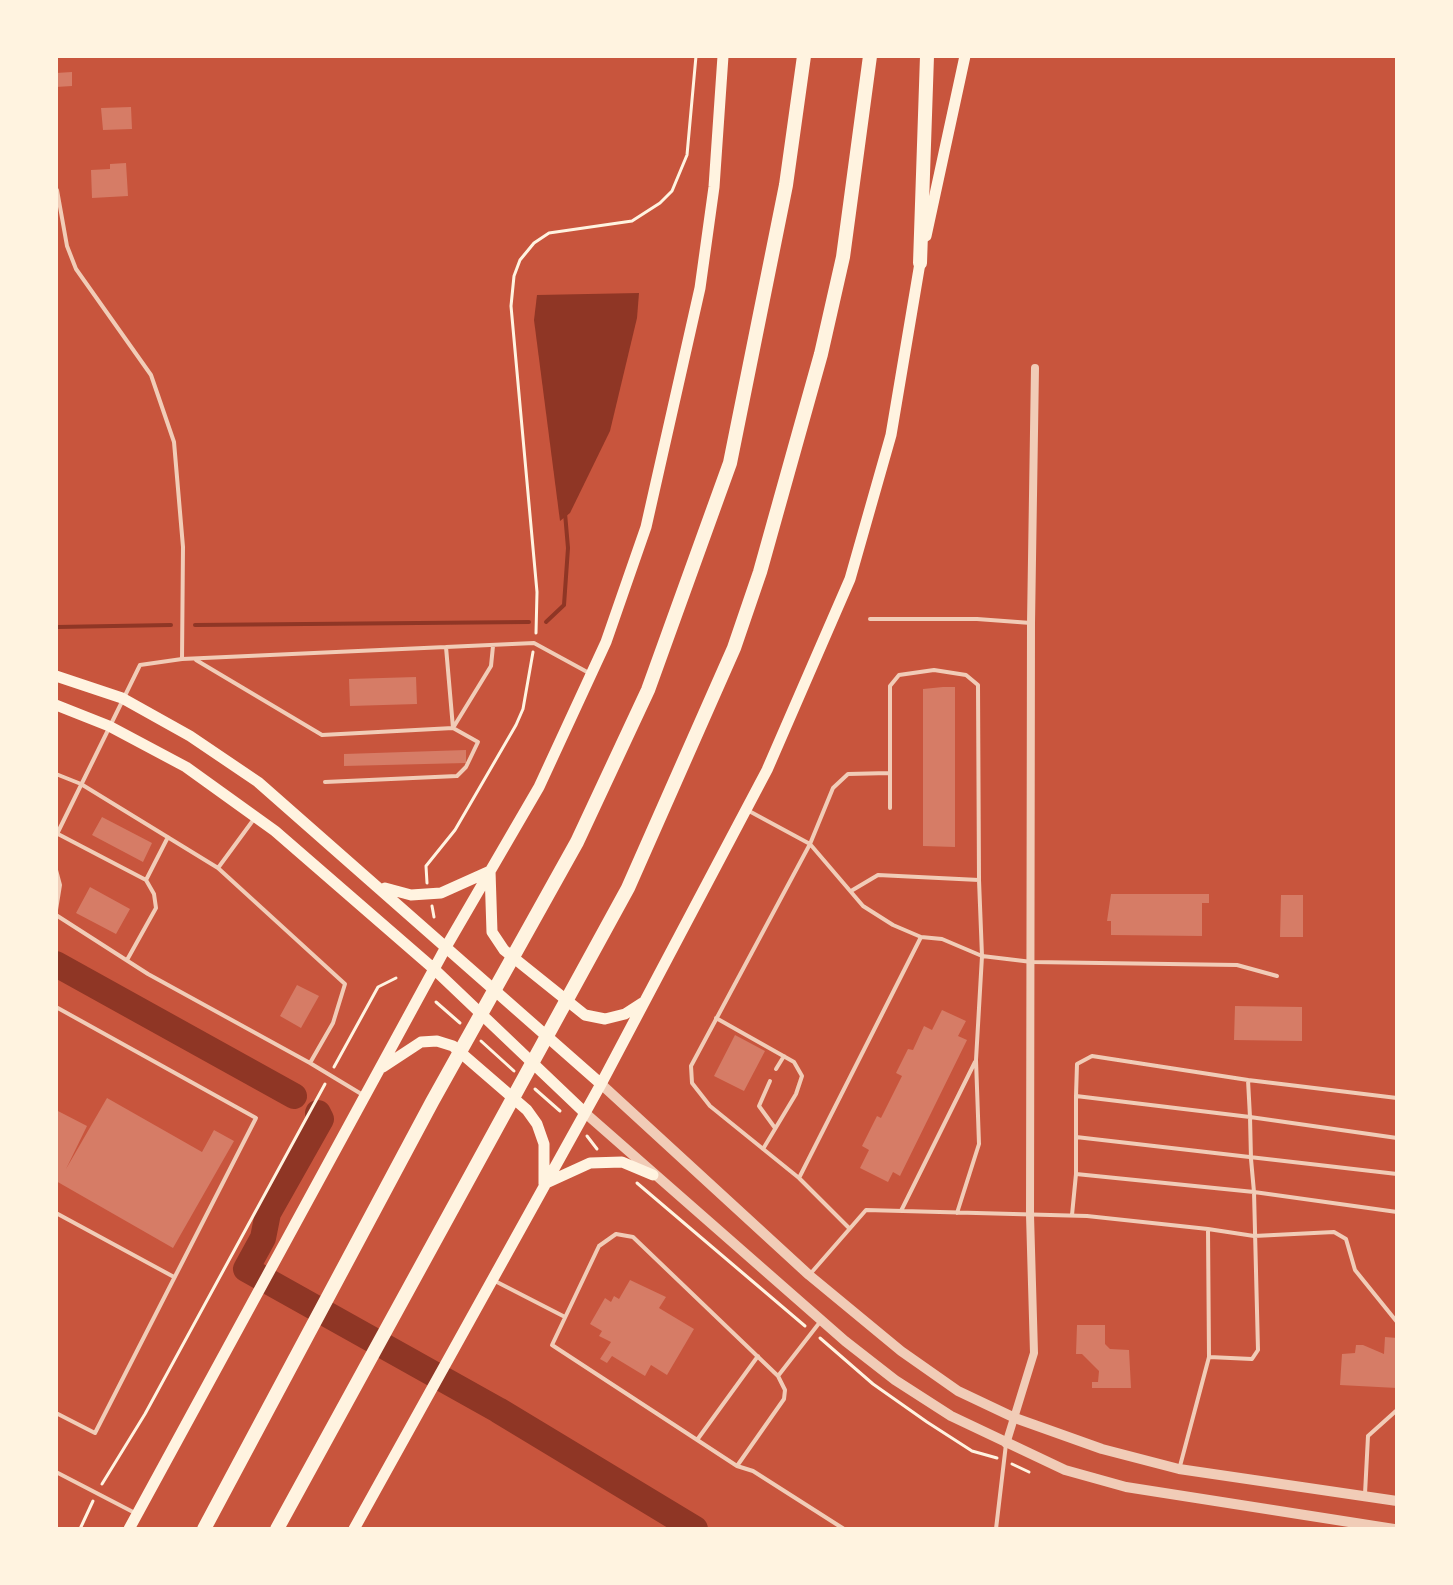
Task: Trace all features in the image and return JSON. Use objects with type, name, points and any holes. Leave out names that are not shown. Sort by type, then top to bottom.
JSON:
[{"type":"highway","points":[[204,1529],[432,1102],[577,842],[648,690],[730,463],[786,185],[804,56]]},
{"type":"highway","points":[[277,1529],[628,888],[734,648],[764,558],[813,386],[843,257],[870,56]]},
{"type":"highway","points":[[920,263],[927,56]]},
{"type":"main road","points":[[129,1529],[231,1347],[446,947],[539,787],[591,674],[646,527],[686,357],[714,187],[723,56]]},
{"type":"main road","points":[[354,1529],[465,1324],[601,1084],[747,810],[850,579],[891,435],[920,263],[965,56]]},
{"type":"main road","points":[[56,676],[122,698],[190,736],[258,782],[601,1084]]},
{"type":"main road","points":[[56,705],[109,726],[186,767],[256,817],[346,890],[434,969],[584,1112]]},
{"type":"main road","points":[[379,886],[411,895],[429,895],[460,887],[490,871]]},
{"type":"main road","points":[[490,871],[492,932],[504,950],[585,1015],[605,1019],[625,1014],[646,1000]]},
{"type":"main road","points":[[380,1070],[421,1042],[437,1041],[453,1046],[527,1110],[537,1124],[544,1144],[544,1184]]},
{"type":"main road","points":[[544,1184],[571,1169],[602,1162],[622,1162],[653,1175]]},
{"type":"street","points":[[1006,1444],[1034,1353],[1030,1215],[1031,623],[1035,368]]},
{"type":"street","points":[[601,1084],[809,1275],[958,1391],[1015,1418],[1102,1449],[1179,1469],[1397,1501]]},
{"type":"street","points":[[584,1112],[822,1320],[895,1380],[951,1416],[1065,1470],[1126,1487],[1394,1529]]},
{"type":"lane","points":[[57,190],[67,246],[76,269],[151,375],[174,442],[183,547],[182,659]]},
{"type":"lane","points":[[870,619],[977,619],[1031,623]]},
{"type":"lane","points":[[127,960],[156,908],[154,894],[146,880],[57,835],[140,665],[182,659],[534,643],[591,674]]},
{"type":"lane","points":[[453,728],[491,666],[493,645]]},
{"type":"lane","points":[[446,647],[453,728]]},
{"type":"lane","points":[[194,659],[322,735],[453,728],[478,742],[466,767],[457,776],[325,782]]},
{"type":"lane","points":[[890,808],[890,686],[899,675],[934,670],[966,675],[978,685],[982,956],[976,1060],[979,1144],[957,1213]]},
{"type":"lane","points":[[849,1228],[799,1178],[710,1106],[692,1083],[691,1066],[810,844],[833,788],[848,774],[889,773]]},
{"type":"lane","points":[[56,774],[81,784],[218,868],[345,984],[333,1023],[310,1063]]},
{"type":"lane","points":[[747,810],[810,844],[863,906],[921,937],[942,939],[982,956],[1032,962],[1237,965],[1277,976]]},
{"type":"lane","points":[[218,868],[256,817]]},
{"type":"lane","points":[[146,880],[168,837]]},
{"type":"lane","points":[[56,870],[60,885],[56,912],[127,960],[365,1096]]},
{"type":"lane","points":[[851,891],[878,875],[979,880]]},
{"type":"lane","points":[[799,1178],[921,937]]},
{"type":"lane","points":[[56,1007],[256,1118],[95,1433],[56,1413]]},
{"type":"lane","points":[[716,1018],[794,1062],[802,1076],[796,1094],[763,1149]]},
{"type":"lane","points":[[776,1069],[784,1056]]},
{"type":"lane","points":[[1072,1216],[1076,1174],[1077,1064],[1092,1056],[1248,1080],[1397,1098]]},
{"type":"lane","points":[[901,1211],[976,1060]]},
{"type":"lane","points":[[1209,1357],[1252,1359],[1256,1356],[1254,1192],[1248,1080]]},
{"type":"lane","points":[[770,1081],[759,1106],[775,1129]]},
{"type":"lane","points":[[1076,1096],[1397,1138]]},
{"type":"lane","points":[[1076,1137],[1397,1174]]},
{"type":"lane","points":[[1076,1174],[1254,1192],[1397,1212]]},
{"type":"lane","points":[[809,1275],[866,1210],[1072,1216],[1254,1236],[1334,1232],[1346,1239],[1355,1270],[1397,1322]]},
{"type":"lane","points":[[56,1213],[175,1277]]},
{"type":"lane","points":[[1179,1469],[1209,1357],[1208,1229]]},
{"type":"lane","points":[[737,1466],[784,1399],[785,1390],[778,1376],[633,1237],[616,1234],[599,1246],[552,1345],[737,1466],[753,1471],[844,1529]]},
{"type":"lane","points":[[491,1279],[565,1317]]},
{"type":"lane","points":[[778,1376],[822,1320]]},
{"type":"lane","points":[[697,1440],[758,1356]]},
{"type":"lane","points":[[1365,1496],[1368,1436],[1397,1410]]},
{"type":"lane","points":[[996,1529],[1006,1444]]},
{"type":"lane","points":[[56,1472],[137,1515]]},
{"type":"path","points":[[428,887],[426,866],[455,830],[523,709],[534,643],[538,613],[511,306],[514,276],[520,260],[549,233],[632,221],[672,191],[687,155],[696,56]]},
{"type":"path","points":[[431,903],[434,917]]},
{"type":"path","points":[[102,1484],[145,1414],[378,987],[396,978]]},
{"type":"path","points":[[436,1002],[469,1032]]},
{"type":"path","points":[[481,1042],[515,1071]]},
{"type":"path","points":[[526,1081],[560,1111]]},
{"type":"path","points":[[587,1136],[600,1153]]},
{"type":"path","points":[[80,1529],[93,1501]]},
{"type":"shaded area","points":[[639,293],[637,318],[610,431],[570,513],[560,521],[534,320],[537,295]]},
{"type":"building","points":[[72,72],[72,86],[56,87],[56,73]]},
{"type":"building","points":[[131,107],[132,129],[103,130],[101,108]]},
{"type":"building","points":[[126,163],[128,196],[92,198],[91,170],[110,169],[110,164]]},
{"type":"building","points":[[416,677],[417,704],[350,706],[349,679]]},
{"type":"building","points":[[955,687],[955,847],[923,846],[923,689]]},
{"type":"building","points":[[466,750],[466,763],[344,766],[344,754]]},
{"type":"building","points":[[102,817],[152,843],[143,862],[92,835]]},
{"type":"building","points":[[90,887],[130,909],[116,934],[76,913]]},
{"type":"building","points":[[1111,894],[1209,894],[1209,903],[1202,903],[1202,936],[1111,935],[1111,921],[1107,921]]},
{"type":"building","points":[[1281,895],[1303,895],[1303,937],[1280,937]]},
{"type":"building","points":[[297,985],[319,996],[301,1028],[280,1016]]},
{"type":"building","points":[[1235,1006],[1302,1007],[1302,1041],[1234,1040]]},
{"type":"building","points":[[942,1010],[966,1021],[958,1036],[967,1040],[900,1176],[893,1172],[888,1182],[860,1168],[869,1150],[862,1146],[877,1116],[881,1118],[902,1076],[896,1073],[908,1049],[913,1050],[924,1026],[932,1030]]},
{"type":"building","points":[[735,1035],[765,1051],[744,1091],[714,1076]]},
{"type":"building","points":[[107,1098],[202,1152],[214,1130],[234,1141],[173,1248],[56,1181],[56,1110],[87,1126],[66,1169]]},
{"type":"building","points":[[630,1280],[666,1297],[659,1308],[694,1329],[667,1375],[651,1365],[645,1376],[612,1356],[607,1363],[600,1359],[611,1342],[599,1336],[602,1331],[590,1324],[605,1298],[611,1302],[614,1296],[619,1299]]},
{"type":"building","points":[[1077,1325],[1105,1325],[1105,1344],[1110,1349],[1129,1350],[1131,1388],[1092,1388],[1092,1382],[1098,1382],[1099,1371],[1082,1354],[1076,1354]]},
{"type":"building","points":[[1385,1337],[1397,1338],[1397,1388],[1340,1385],[1342,1354],[1355,1353],[1356,1345],[1363,1345],[1384,1354]]},
{"type":"waterway","points":[[546,622],[564,605],[568,548],[565,513]]},
{"type":"waterway","points":[[195,625],[529,622]]},
{"type":"waterway","points":[[56,627],[171,625]]},
{"type":"waterway","points":[[56,964],[294,1096]]},
{"type":"waterway","points":[[318,1113],[321,1119],[268,1213],[263,1238],[246,1269],[498,1410],[695,1529]]}]
